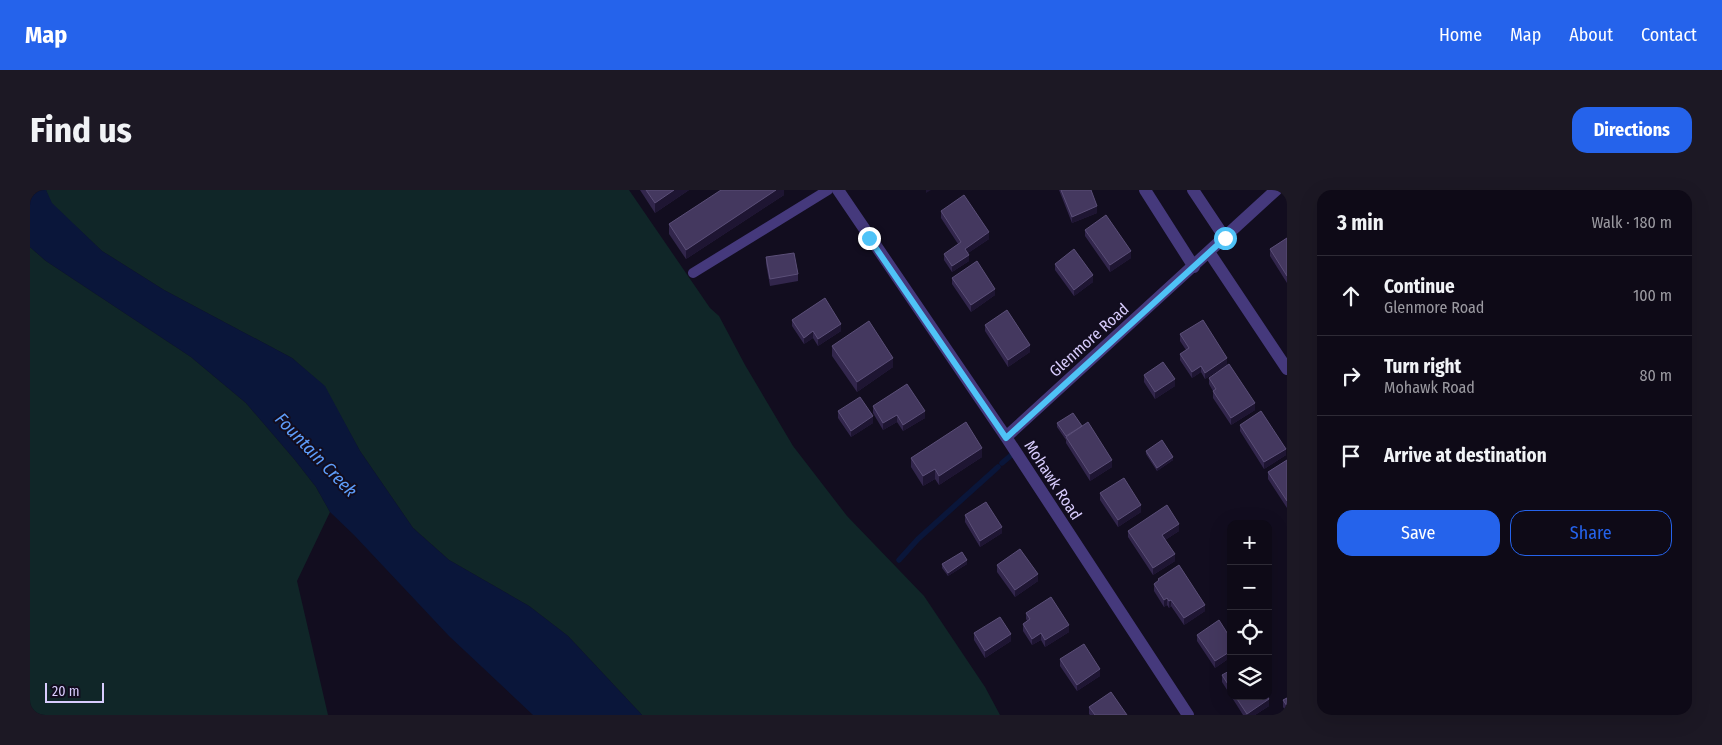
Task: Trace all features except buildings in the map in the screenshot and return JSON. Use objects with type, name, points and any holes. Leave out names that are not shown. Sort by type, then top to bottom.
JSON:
[{"type":"street","name":"Mohawk Road","points":[[838,190],[1006,438],[1188,715]]},
{"type":"street","points":[[1145,190],[1194,266]]},
{"type":"street","points":[[1193,190],[1225,238]]},
{"type":"street","name":"Glenmore Road","points":[[1006,438],[1276,190]]},
{"type":"street","points":[[1210,252],[1287,369]]},
{"type":"lane","points":[[693,273],[828,190]]},
{"type":"green space","points":[[46,190],[629,190],[710,308],[719,316],[745,365],[793,446],[847,516],[924,596],[985,687],[1000,715],[642,715],[568,636],[529,606],[449,560],[413,528],[360,451],[324,386],[292,358],[164,290],[102,251],[51,203]]},
{"type":"green space","points":[[30,247],[46,261],[191,357],[246,403],[316,487],[330,512],[297,581],[328,715],[34,715],[30,706]]},
{"type":"water","name":"Fountain Creek","points":[[30,190],[46,190],[52,203],[102,251],[164,290],[292,358],[325,386],[360,451],[413,528],[449,560],[529,606],[568,636],[642,715],[533,715],[449,636],[330,512],[316,487],[246,403],[191,357],[46,261],[30,247]]},
{"type":"waterway","points":[[1002,463],[1015,452]]},
{"type":"waterway","points":[[899,560],[918,539],[998,467]]},
{"type":"route","points":[[869,238],[1006,438],[1225,238]]}]
